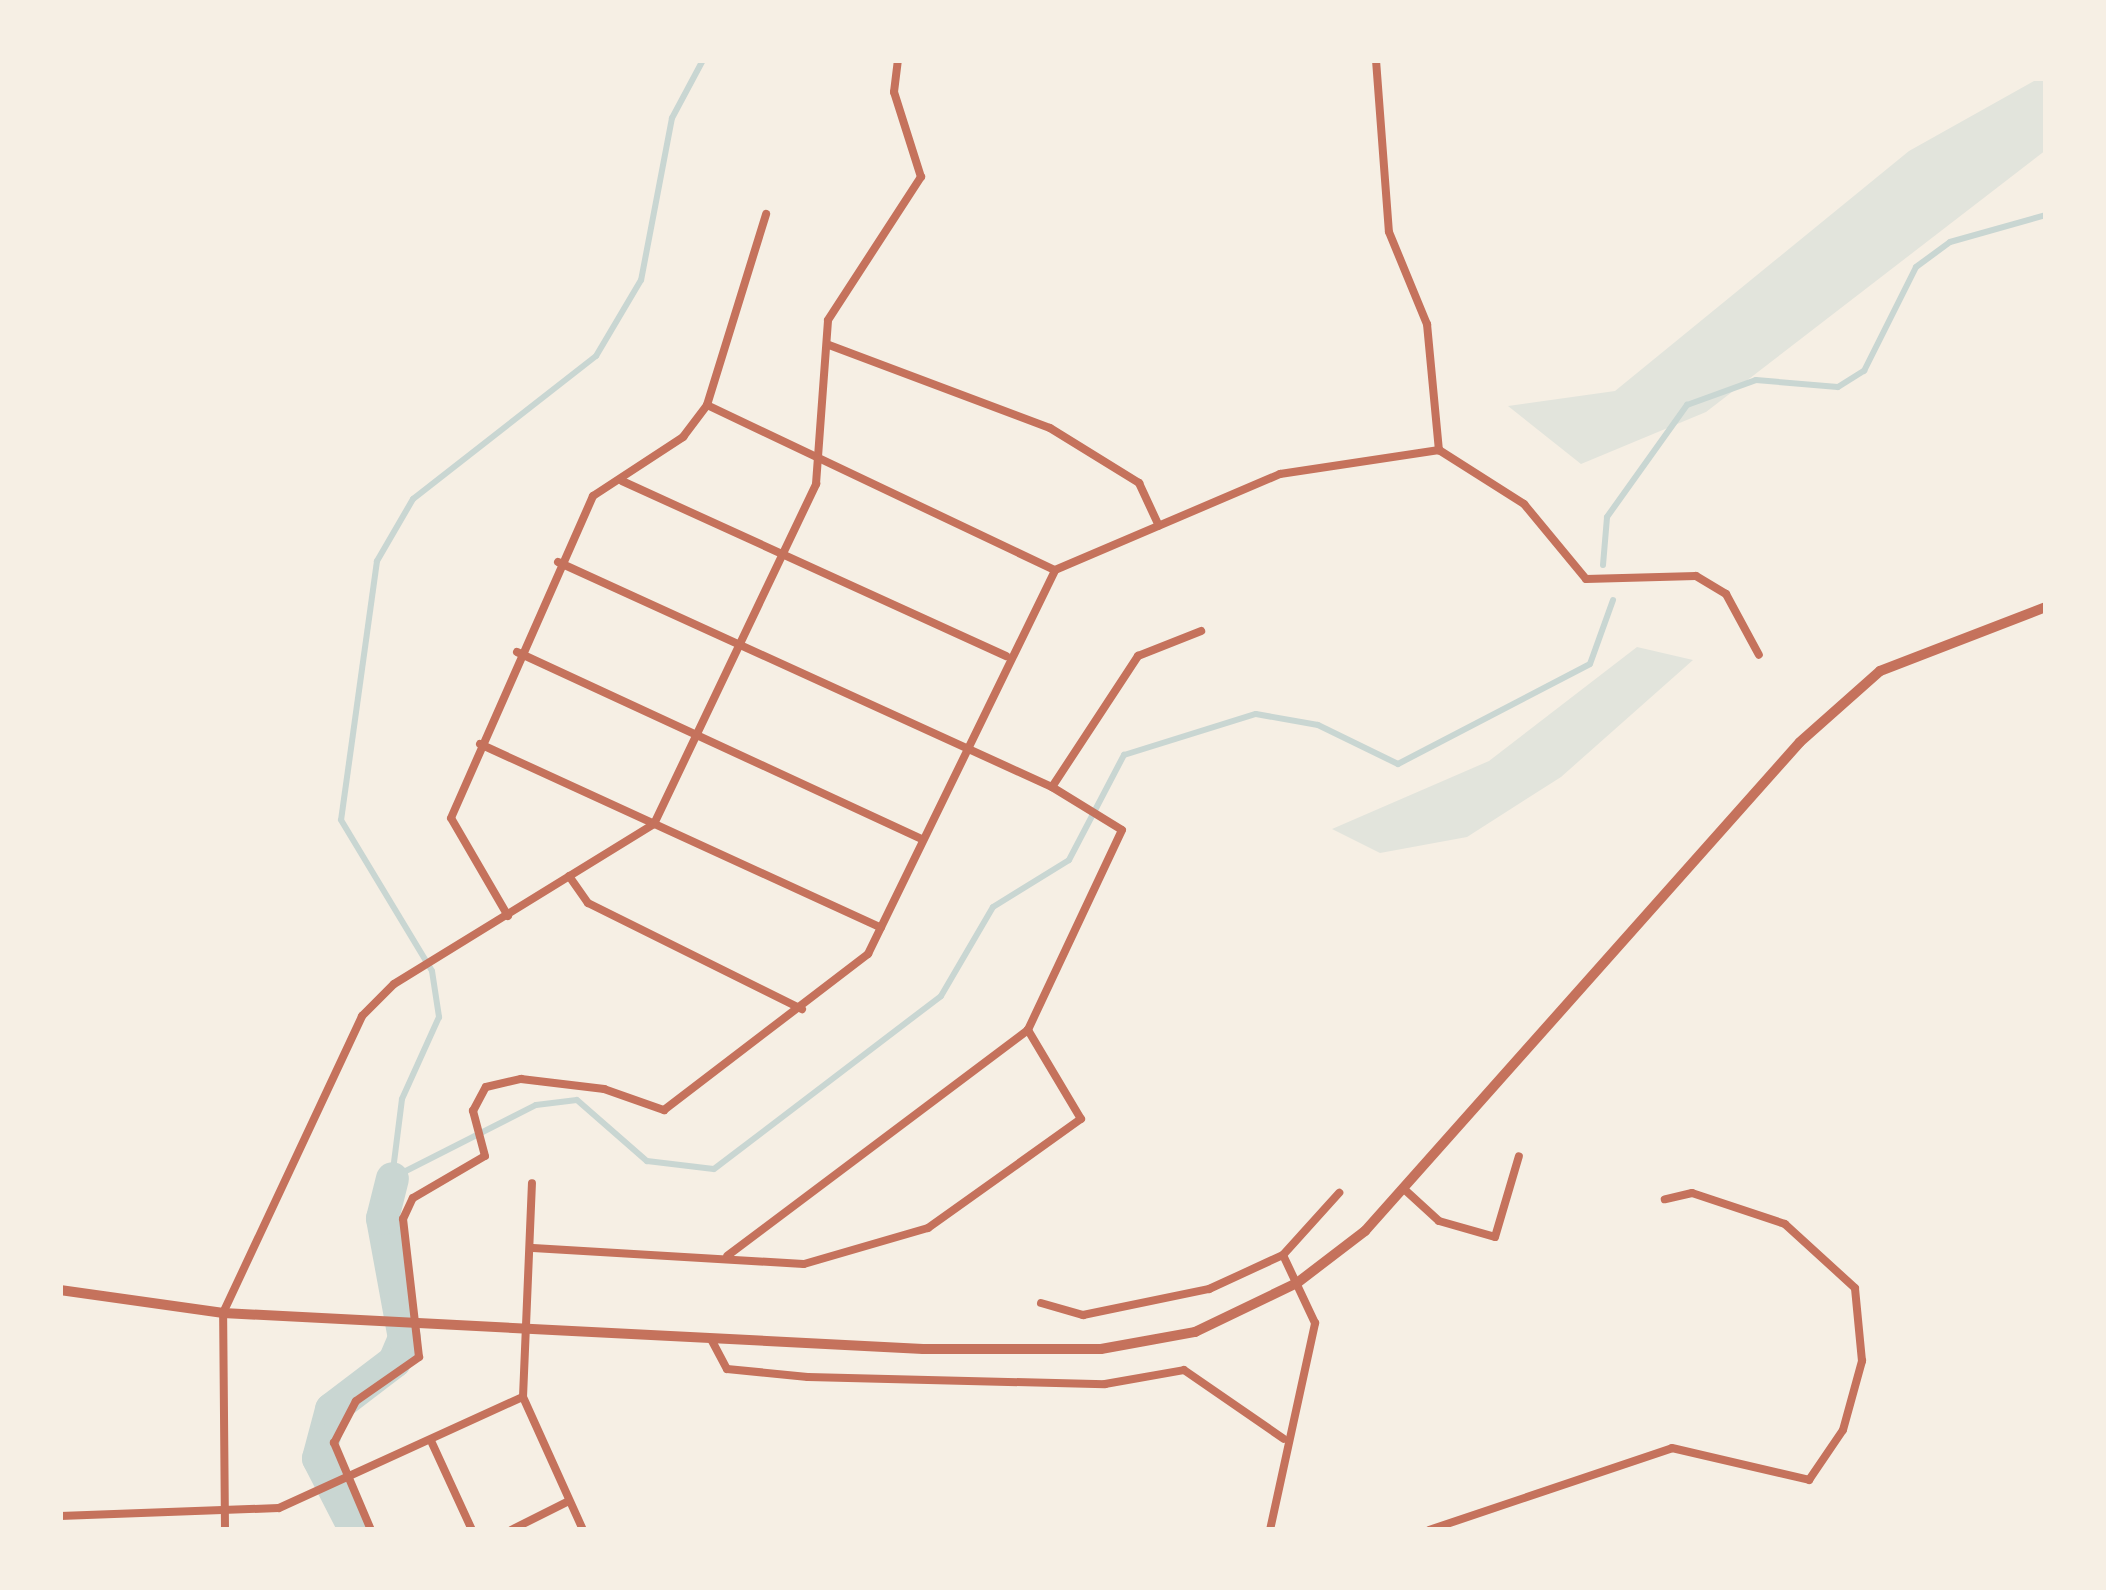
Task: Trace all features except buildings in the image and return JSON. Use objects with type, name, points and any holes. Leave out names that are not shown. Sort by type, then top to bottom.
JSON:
[{"type":"street","points":[[225,1530],[224,1313],[362,1016],[394,985],[654,824],[783,553],[821,462],[828,320],[921,177],[895,92],[898,60]]},
{"type":"street","points":[[1376,60],[1389,232],[1426,324],[1439,450]]},
{"type":"street","points":[[508,916],[451,818],[517,652],[593,496],[621,480],[707,405],[766,214]]},
{"type":"street","points":[[830,345],[1050,428],[1139,483],[1159,526]]},
{"type":"street","points":[[707,405],[1055,570]]},
{"type":"street","points":[[371,1530],[334,1443],[356,1401],[422,1347],[407,1208],[488,1143],[478,1123],[486,1087],[520,1078],[664,1110],[868,954],[1007,656],[1055,570],[1280,474],[1439,450],[1523,504],[1586,579],[1696,576],[1726,594],[1760,655]]},
{"type":"street","points":[[621,480],[1007,656]]},
{"type":"street","points":[[558,562],[1112,816],[1123,836],[1028,1030],[727,1256]]},
{"type":"street","points":[[60,1290],[224,1313],[711,1339],[1101,1349],[1195,1331],[1297,1283],[1404,1189],[1800,742],[1880,671],[2046,608]]},
{"type":"street","points":[[1052,787],[1138,656],[1202,631]]},
{"type":"street","points":[[517,652],[922,838]]},
{"type":"street","points":[[480,744],[881,928]]},
{"type":"street","points":[[569,876],[588,903],[802,1009]]},
{"type":"street","points":[[532,1247],[804,1264],[928,1228],[1078,1123],[1080,1105],[1028,1030]]},
{"type":"street","points":[[1404,1189],[1438,1221],[1495,1237],[1519,1156]]},
{"type":"street","points":[[532,1183],[523,1397],[583,1530]]},
{"type":"street","points":[[1042,1303],[1083,1315],[1145,1304],[1283,1255],[1340,1192]]},
{"type":"street","points":[[1429,1530],[1672,1448],[1809,1480],[1843,1430],[1862,1361],[1855,1288],[1785,1224],[1692,1193],[1666,1199]]},
{"type":"street","points":[[1270,1530],[1284,1439],[1315,1323],[1283,1255]]},
{"type":"street","points":[[711,1339],[727,1369],[808,1377],[1105,1384],[1184,1370],[1284,1439]]},
{"type":"street","points":[[60,1516],[225,1511],[307,1497],[523,1397]]},
{"type":"street","points":[[432,1443],[472,1530]]},
{"type":"street","points":[[511,1530],[568,1501]]},
{"type":"shaded area","points":[[2034,81],[2046,81],[2046,150],[1706,412],[1581,464],[1508,406],[1615,391],[1909,151]]},
{"type":"shaded area","points":[[1637,647],[1693,660],[1561,777],[1467,837],[1380,853],[1332,829],[1489,761]]},
{"type":"waterway","points":[[703,60],[672,118],[641,280],[596,356],[413,499],[377,561],[341,820],[432,971],[439,1017],[402,1099],[392,1178],[536,1105],[577,1100],[647,1161],[714,1169],[941,996],[993,907],[1069,860],[1124,755],[1256,714],[1318,725],[1398,764],[1590,664],[1613,600]]},
{"type":"waterway","points":[[1603,565],[1607,517],[1687,405],[1756,380],[1838,387],[1864,371],[1916,267],[1950,242],[2046,215]]},
{"type":"waterway","points":[[355,1530],[318,1458],[331,1409],[394,1361],[404,1338],[382,1218],[392,1178]]}]
